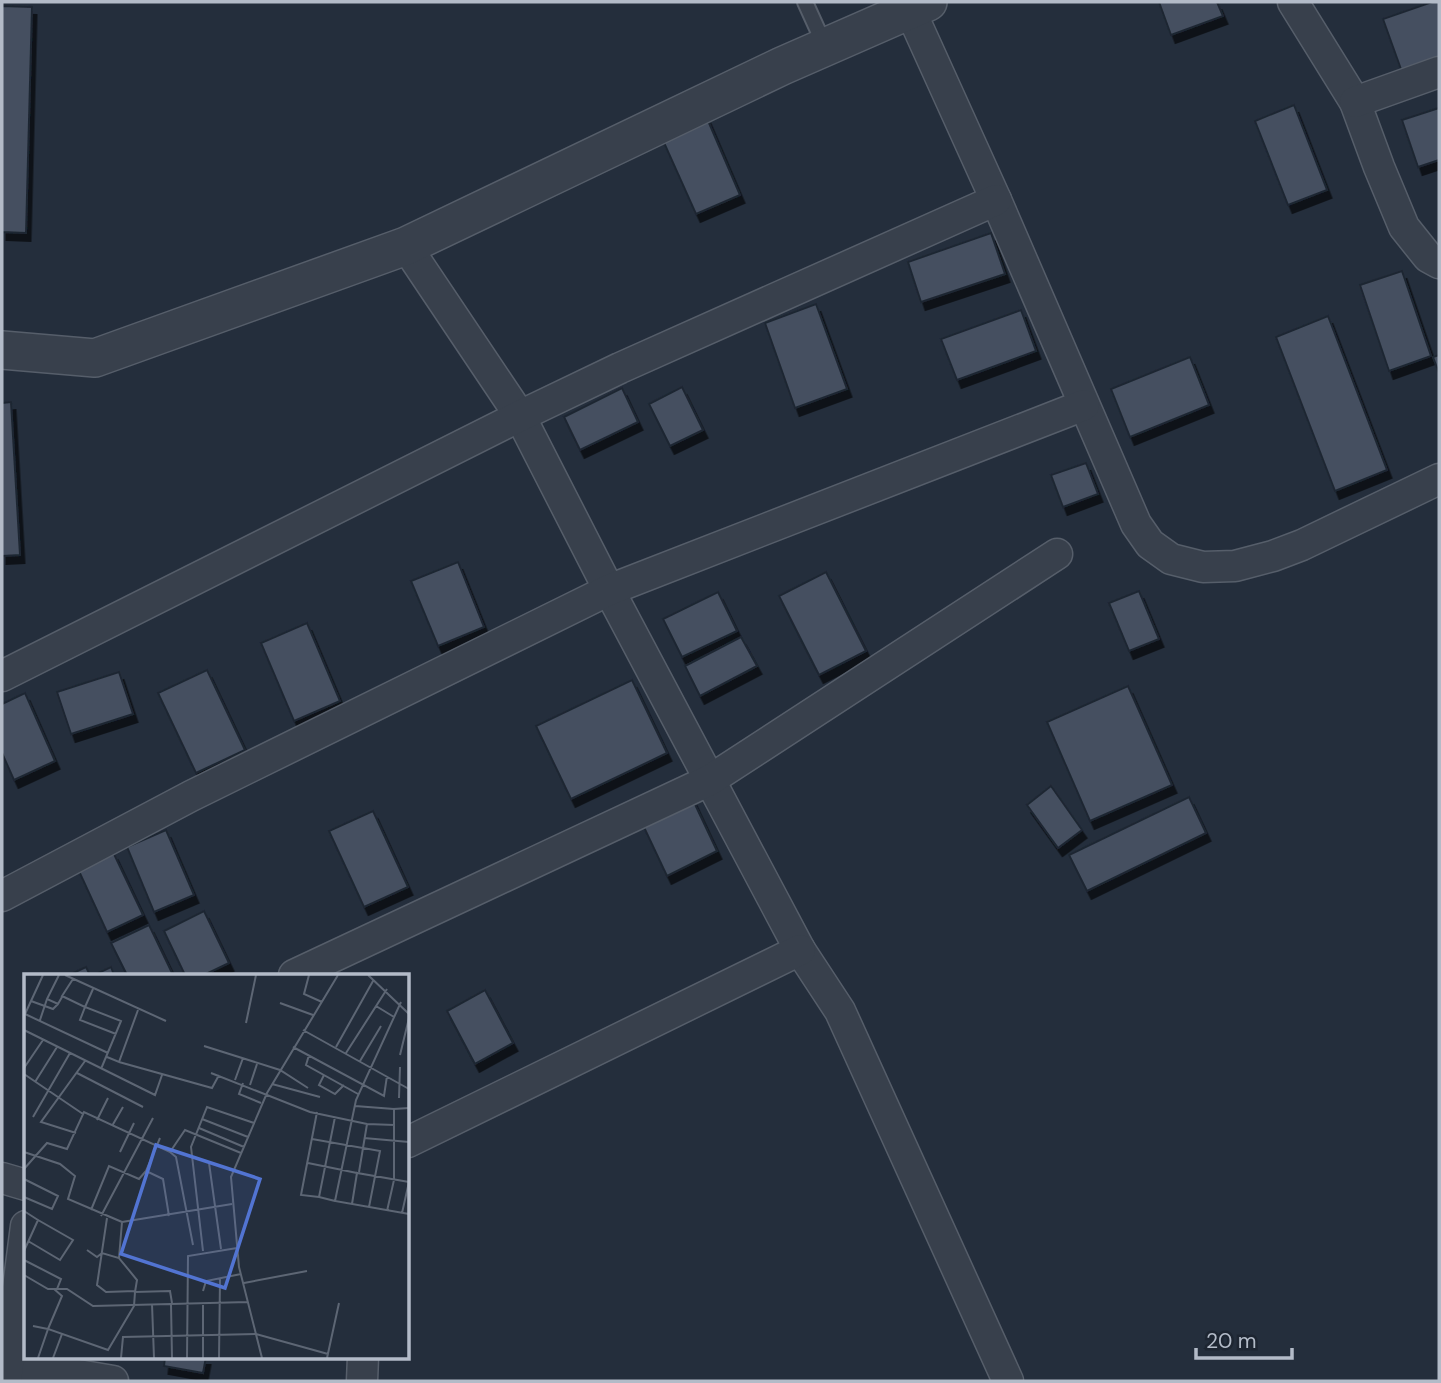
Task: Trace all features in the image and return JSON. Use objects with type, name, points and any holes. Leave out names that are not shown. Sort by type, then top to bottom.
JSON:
[{"type":"street","points":[[1293,2],[1355,102],[1404,227],[1428,257],[1439,263]]},
{"type":"street","points":[[2,350],[94,358],[406,246],[653,127],[919,6],[996,200],[1084,405],[1136,524],[1150,544],[1171,559],[1203,567],[1235,566],[1302,545],[1439,479]]},
{"type":"street","points":[[1355,102],[1439,72]]},
{"type":"street","points":[[2,676],[620,368],[996,200]]},
{"type":"street","points":[[406,246],[520,416],[800,950],[840,1011],[1008,1381]]},
{"type":"street","points":[[2,896],[191,796],[609,590],[1084,405]]},
{"type":"street","points":[[296,974],[710,780],[1057,554]]},
{"type":"street","points":[[410,1141],[800,950]]},
{"type":"street","points":[[2,1178],[24,1184]]},
{"type":"street","points":[[24,1240],[6,1369],[113,1381]]},
{"type":"street","points":[[362,1381],[363,1358]]},
{"type":"lane","points":[[805,2],[825,48]]},
{"type":"building","points":[[1159,2],[1217,2],[1223,16],[1171,35]]},
{"type":"building","points":[[1439,2],[1439,59],[1402,72],[1383,19]]},
{"type":"building","points":[[2,6],[32,7],[26,233],[2,232]]},
{"type":"building","points":[[1294,105],[1327,190],[1288,205],[1255,121]]},
{"type":"building","points":[[1439,108],[1439,160],[1418,167],[1402,120]]},
{"type":"building","points":[[706,116],[740,195],[696,214],[661,136]]},
{"type":"building","points":[[991,233],[1005,274],[921,302],[908,262]]},
{"type":"building","points":[[1402,271],[1431,356],[1389,371],[1360,285]]},
{"type":"building","points":[[816,304],[847,389],[795,408],[765,323]]},
{"type":"building","points":[[1021,310],[1036,351],[957,380],[941,339]]},
{"type":"building","points":[[1328,316],[1387,470],[1335,491],[1276,337]]},
{"type":"building","points":[[1439,355],[1439,373],[1433,357]]},
{"type":"building","points":[[1190,357],[1209,405],[1130,437],[1111,389]]},
{"type":"building","points":[[682,387],[703,430],[670,446],[649,404]]},
{"type":"building","points":[[622,388],[638,422],[580,450],[564,417]]},
{"type":"building","points":[[11,402],[20,555],[2,556],[2,403]]},
{"type":"building","points":[[1086,463],[1098,494],[1063,507],[1051,475]]},
{"type":"building","points":[[458,562],[484,627],[438,646],[411,581]]},
{"type":"building","points":[[826,572],[866,651],[819,675],[779,596]]},
{"type":"building","points":[[1139,591],[1159,639],[1129,651],[1109,603]]},
{"type":"building","points":[[718,592],[737,631],[682,657],[663,619]]},
{"type":"building","points":[[307,623],[340,701],[294,721],[261,643]]},
{"type":"building","points":[[741,637],[757,666],[700,696],[685,666]]},
{"type":"building","points":[[207,670],[245,750],[196,773],[158,693]]},
{"type":"building","points":[[119,672],[133,714],[71,734],[57,692]]},
{"type":"building","points":[[632,680],[667,753],[571,799],[536,726]]},
{"type":"building","points":[[1128,686],[1172,785],[1090,821],[1047,722]]},
{"type":"building","points":[[25,693],[55,761],[14,780],[2,753],[2,704]]},
{"type":"building","points":[[1051,786],[1082,830],[1058,848],[1027,805]]},
{"type":"building","points":[[1189,797],[1206,833],[1087,891],[1069,855]]},
{"type":"building","points":[[692,798],[717,851],[667,876],[642,823]]},
{"type":"building","points":[[373,811],[408,887],[364,907],[329,831]]},
{"type":"building","points":[[166,830],[194,895],[154,912],[127,847]]},
{"type":"building","points":[[113,852],[143,915],[107,932],[78,869]]},
{"type":"building","points":[[204,911],[229,963],[206,974],[185,974],[164,931]]},
{"type":"building","points":[[149,925],[173,974],[126,974],[111,943]]},
{"type":"building","points":[[86,967],[90,974],[71,974]]},
{"type":"building","points":[[111,967],[114,974],[96,974]]},
{"type":"building","points":[[485,990],[513,1043],[475,1064],[447,1011]]},
{"type":"building","points":[[165,1358],[206,1358],[203,1373],[164,1366]]}]
